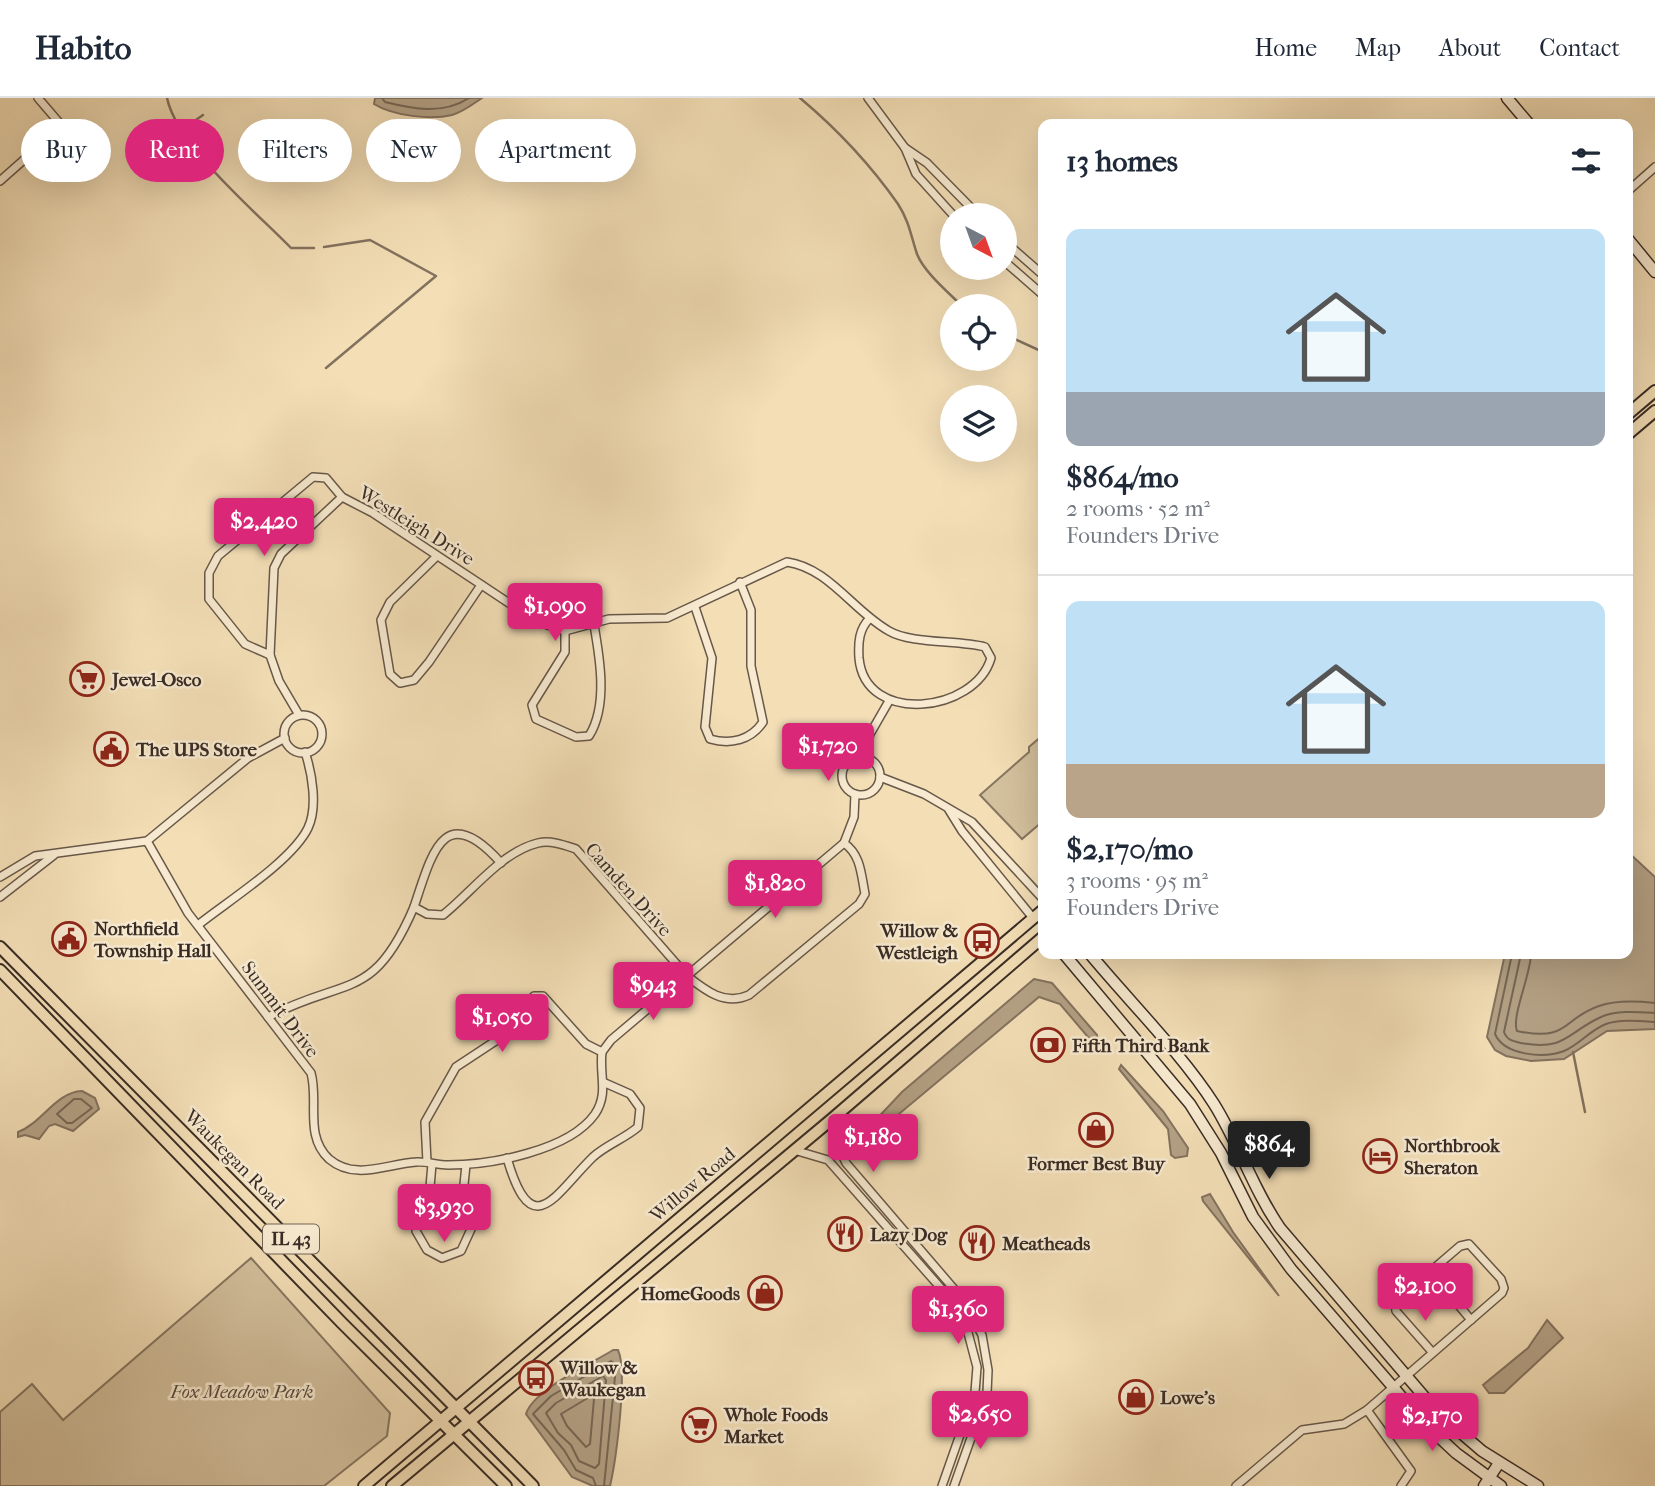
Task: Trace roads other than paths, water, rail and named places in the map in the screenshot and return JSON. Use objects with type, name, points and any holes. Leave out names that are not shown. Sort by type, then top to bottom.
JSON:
[{"type":"main road","points":[[1507,98],[1525,119]]},
{"type":"main road","points":[[1633,245],[1655,272]]},
{"type":"main road","points":[[1633,410],[1655,391]]},
{"type":"main road","points":[[1633,430],[1655,411]]},
{"type":"main road","name":"Willow Road","points":[[364,1486],[1038,914]]},
{"type":"main road","points":[[1034,918],[1038,924]]},
{"type":"main road","name":"Willow Road","points":[[392,1486],[832,1119],[1038,941]]},
{"type":"main road","name":"Waukegan Road","points":[[0,947],[533,1486]]},
{"type":"main road","points":[[1067,959],[1190,1104],[1221,1153],[1254,1217],[1291,1269],[1393,1387],[1486,1482],[1503,1486],[1514,1472]]},
{"type":"main road","points":[[1094,959],[1206,1093],[1228,1129],[1259,1196],[1280,1228],[1439,1414],[1499,1463],[1538,1486]]},
{"type":"main road","name":"Waukegan Road","points":[[0,970],[506,1486]]},
{"type":"main road","points":[[1486,1482],[1499,1463]]},
{"type":"street","points":[[0,181],[62,126],[38,98]]},
{"type":"street","points":[[867,98],[905,148],[916,174],[942,203]]},
{"type":"street","points":[[905,148],[927,163],[966,203]]},
{"type":"street","points":[[1633,187],[1655,167]]},
{"type":"street","points":[[1017,252],[1038,271]]},
{"type":"street","points":[[1017,272],[1038,291]]},
{"type":"street","name":"Westleigh Drive","points":[[270,655],[244,644],[209,599],[207,584],[210,569],[218,556],[313,477],[326,478],[342,497],[373,513],[536,621],[565,631]]},
{"type":"street","points":[[299,715],[287,724],[285,738],[295,750],[305,752],[320,742],[321,728],[313,718],[299,715],[279,681],[270,655],[274,568],[281,554],[342,497]]},
{"type":"street","points":[[438,556],[390,602],[381,620],[390,674],[400,683],[414,680],[429,662],[481,585]]},
{"type":"street","points":[[594,625],[600,679],[597,724],[589,736],[576,737],[536,719],[532,705],[565,652],[565,631],[609,619],[667,618],[695,607],[772,566],[787,562],[803,564],[870,618],[899,636],[960,641],[985,647],[991,657],[988,669],[957,694],[922,706],[889,701],[875,694],[860,672],[858,647],[862,626],[870,618]]},
{"type":"street","points":[[695,607],[712,658],[705,727],[710,739],[736,741],[755,734],[763,722],[751,666],[751,610],[740,582]]},
{"type":"street","points":[[864,757],[870,734],[889,701]]},
{"type":"street","points":[[0,877],[35,856],[147,841],[248,758],[285,738]]},
{"type":"street","points":[[198,925],[295,849],[309,826],[313,801],[305,752]]},
{"type":"street","points":[[880,777],[872,792],[855,794],[845,787],[842,774],[852,759],[864,757],[874,761],[880,777],[924,794],[972,822],[1038,894]]},
{"type":"street","points":[[466,1164],[463,1194],[472,1227],[461,1251],[442,1258],[426,1250],[416,1231],[417,1215],[430,1188],[425,1122],[456,1067],[497,1040],[534,996],[543,996],[586,1044],[602,1052],[611,1040],[844,843],[854,817],[855,794]]},
{"type":"street","points":[[949,810],[962,831],[1034,918]]},
{"type":"street","points":[[268,1017],[293,1004],[351,987],[373,974],[401,938],[439,842],[450,835],[463,833],[482,842],[501,863]]},
{"type":"street","name":"Summit Drive","points":[[147,841],[174,892],[311,1073],[315,1088],[314,1128],[318,1145],[342,1168],[362,1172],[430,1163],[466,1164],[537,1150],[579,1129],[594,1115],[605,1083],[602,1052]]},
{"type":"street","name":"Camden Drive","points":[[414,907],[427,914],[443,915],[501,863],[540,842],[556,843],[576,849],[687,976],[705,990],[727,1000],[738,1000],[749,995],[859,904],[865,894],[860,864],[854,850],[844,843]]},
{"type":"street","points":[[0,897],[57,853]]},
{"type":"street","points":[[507,1158],[518,1189],[528,1204],[546,1204],[564,1192],[593,1157],[638,1127],[640,1108],[630,1094],[605,1083]]},
{"type":"street","points":[[832,1119],[836,1142],[846,1163],[954,1289],[971,1312],[982,1335],[988,1370],[987,1393],[954,1486]]},
{"type":"street","points":[[794,1150],[828,1160],[946,1294],[967,1329],[976,1367],[975,1392],[942,1486]]},
{"type":"street","points":[[1236,1486],[1301,1430],[1344,1424],[1367,1410],[1393,1387],[1433,1353],[1471,1320],[1504,1288],[1501,1279],[1474,1246],[1464,1245],[1398,1297],[1395,1307],[1433,1353]]},
{"type":"street","points":[[1430,1272],[1471,1320]]},
{"type":"street","points":[[1367,1410],[1411,1471],[1401,1486]]},
{"type":"water","points":[[375,98],[482,98],[456,114],[434,117],[391,111],[374,104]]},
{"type":"water","points":[[1633,857],[1655,877],[1655,1029],[1607,1031],[1564,1059],[1531,1061],[1506,1056],[1495,1050],[1487,1037],[1504,959],[1633,959]]},
{"type":"water","points":[[1034,979],[1052,983],[1097,1035],[1098,1043],[1093,1043],[1060,1004],[1039,997],[887,1124],[866,1134],[854,1147],[853,1144],[902,1092]]},
{"type":"water","points":[[1121,1065],[1163,1111],[1188,1148],[1187,1156],[1175,1158],[1171,1155],[1168,1129],[1119,1069]]},
{"type":"water","points":[[82,1091],[95,1098],[99,1109],[73,1131],[55,1124],[49,1126],[39,1139],[25,1135],[18,1137],[18,1132],[27,1128],[57,1102]]},
{"type":"water","points":[[1210,1194],[1233,1232],[1279,1296],[1203,1201],[1202,1197]]},
{"type":"water","points":[[1547,1320],[1563,1338],[1504,1393],[1489,1393],[1483,1385],[1528,1348]]},
{"type":"water","points":[[613,1350],[618,1350],[622,1376],[615,1457],[610,1486],[593,1486],[572,1477],[526,1414],[539,1396],[551,1387]]},
{"type":"waterway","points":[[167,98],[186,137],[239,197],[291,248],[314,248]]},
{"type":"waterway","points":[[800,98],[852,148],[887,189],[905,216],[920,261],[950,294]]},
{"type":"waterway","points":[[197,119],[203,115]]},
{"type":"waterway","points":[[324,247],[370,240],[436,276],[326,368]]},
{"type":"waterway","points":[[1017,340],[1038,350]]},
{"type":"waterway","points":[[1573,1052],[1585,1112]]},
{"type":"place","name":"Jewel-Osco","points":[[87,679]]},
{"type":"place","name":"The UPS Store","points":[[111,749]]},
{"type":"place","name":"Northfield Township Hall","points":[[69,939]]},
{"type":"place","name":"Willow & Westleigh","points":[[982,941]]},
{"type":"place","name":"Fifth Third Bank","points":[[1048,1045]]},
{"type":"place","name":"Former Best Buy","points":[[1096,1130]]},
{"type":"place","name":"Northbrook Sheraton","points":[[1380,1156]]},
{"type":"place","name":"Lazy Dog","points":[[845,1234]]},
{"type":"place","name":"Meatheads","points":[[977,1243]]},
{"type":"place","name":"HomeGoods","points":[[765,1293]]},
{"type":"place","name":"Willow & Waukegan","points":[[536,1378]]},
{"type":"place","name":"Lowe's","points":[[1136,1397]]},
{"type":"place","name":"Whole Foods Market","points":[[699,1425]]},
{"type":"park label","name":"Fox Meadow Park","points":[[242,1391]]}]
